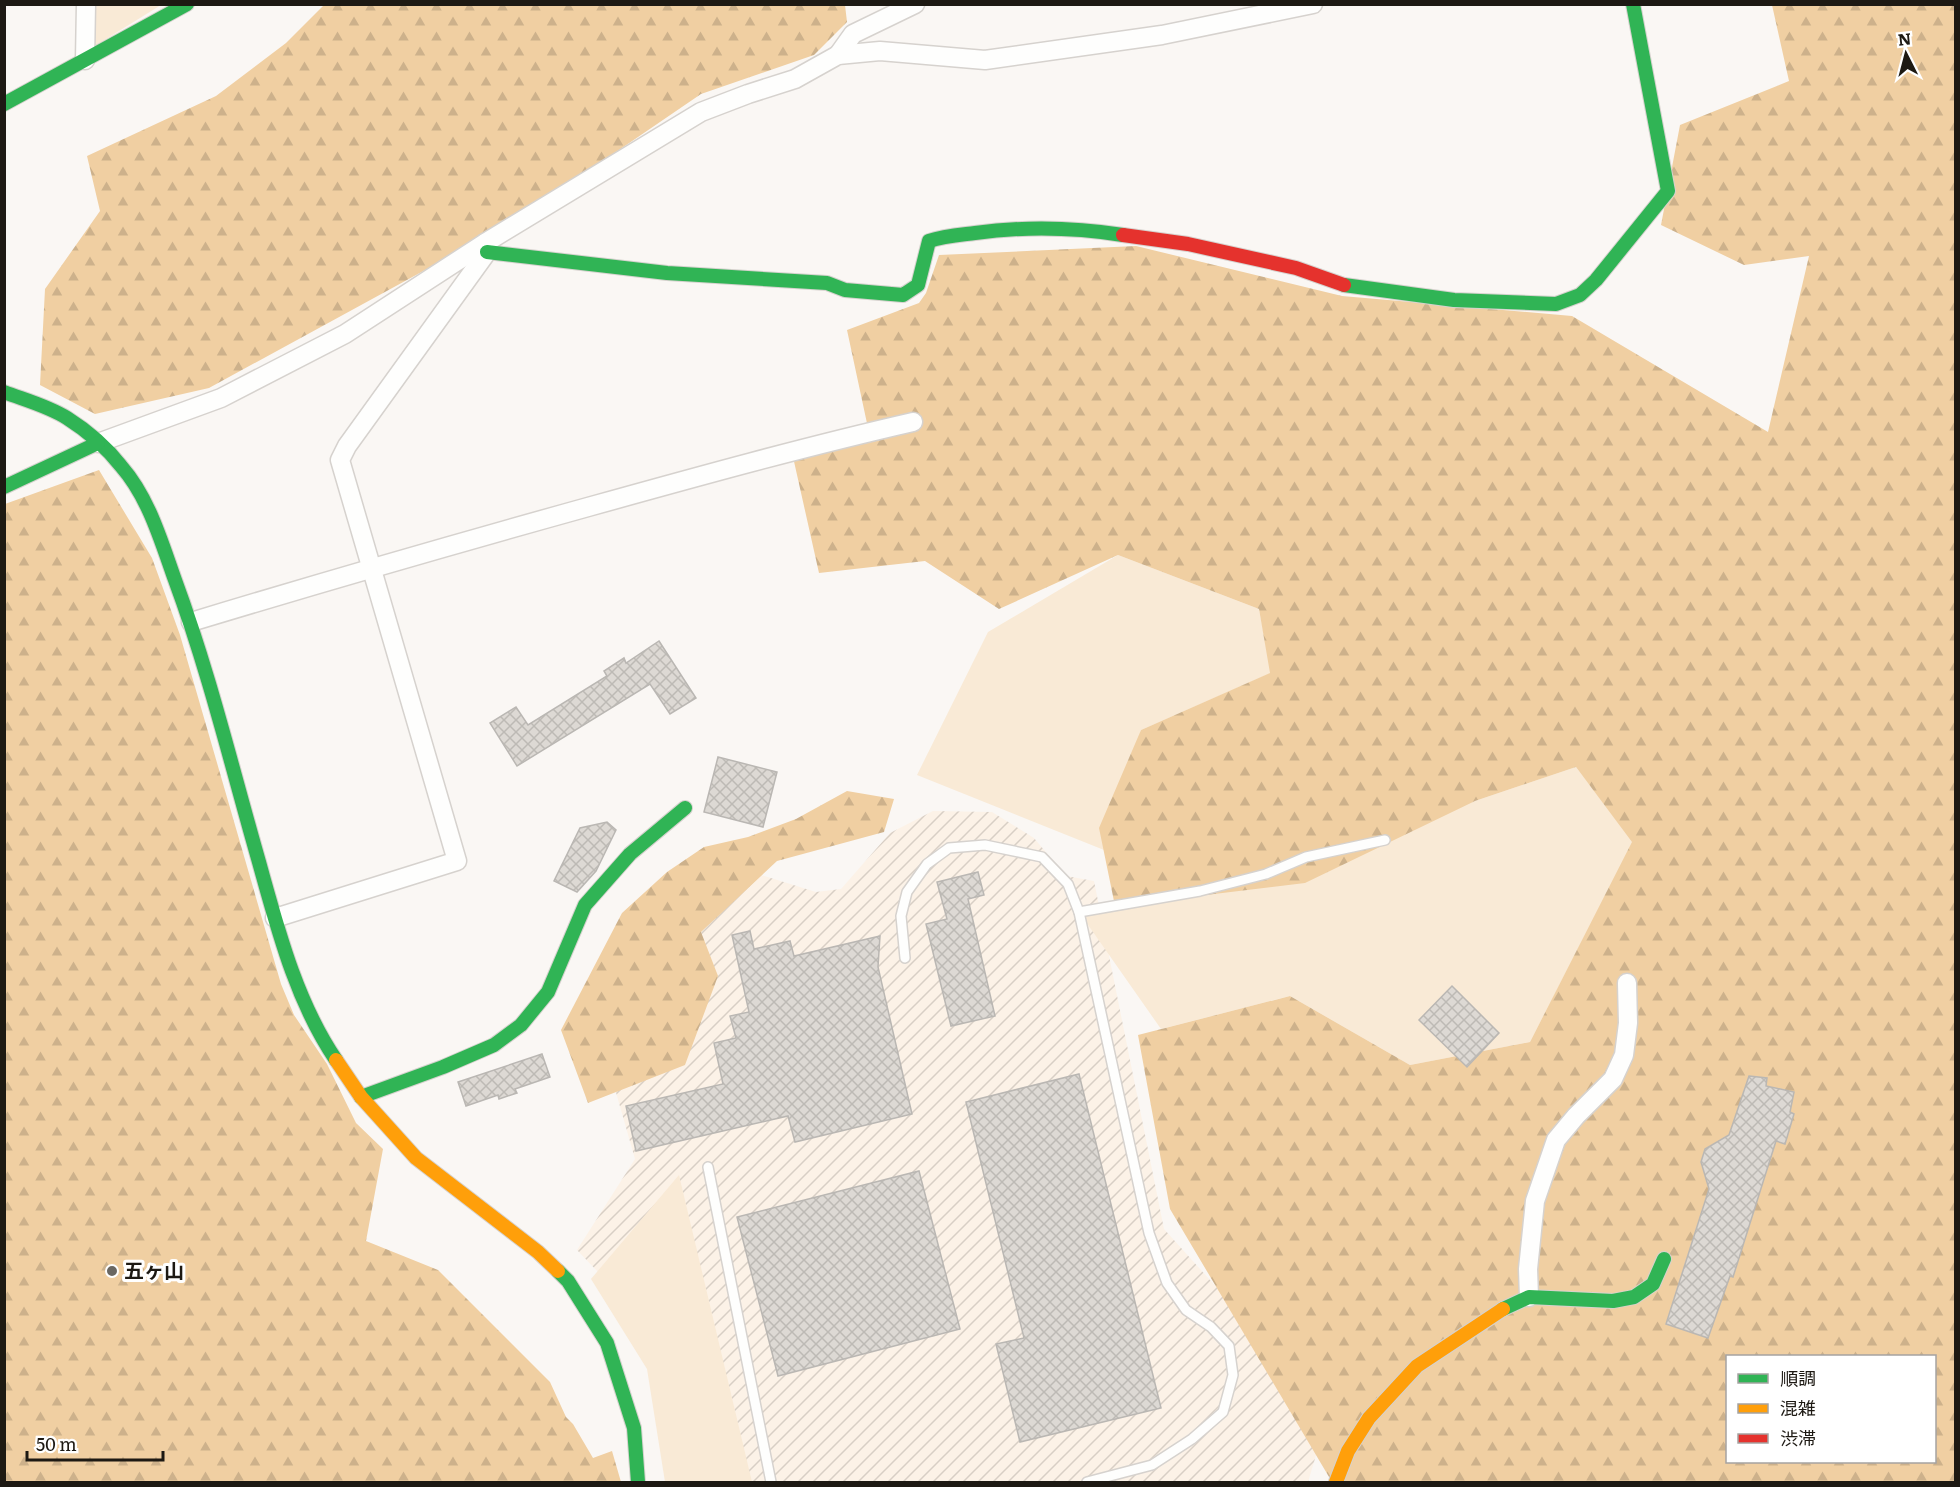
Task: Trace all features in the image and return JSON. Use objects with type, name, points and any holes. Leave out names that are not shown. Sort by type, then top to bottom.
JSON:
[{"type":"street","points":[[85,60],[86,4]]},
{"type":"street","points":[[4,104],[187,4]]},
{"type":"street","points":[[838,55],[853,34],[915,4]]},
{"type":"street","points":[[4,487],[98,443],[221,398],[335,339],[486,248],[701,112],[795,79],[838,55],[880,51],[986,60],[1162,35],[1313,4]]},
{"type":"street","points":[[486,248],[667,273],[827,283],[845,291],[903,295],[918,285],[929,241],[941,237],[1012,228],[1049,227],[1098,231],[1188,244],[1296,268],[1344,285],[1454,300],[1556,304],[1580,295],[1596,280],[1668,191],[1633,4]]},
{"type":"street","points":[[275,918],[457,861],[340,460],[347,446],[486,248]]},
{"type":"street","points":[[4,392],[48,408],[67,418],[122,466],[147,504],[191,622],[293,974],[321,1036],[361,1096],[416,1158],[538,1252],[568,1281],[607,1343],[634,1428],[638,1482]]},
{"type":"street","points":[[191,622],[371,567],[782,453],[913,422]]},
{"type":"street","points":[[361,1096],[443,1067],[494,1045],[521,1026],[548,992],[585,905],[630,854],[685,808]]},
{"type":"street","points":[[1529,1297],[1528,1269],[1535,1201],[1556,1140],[1613,1079],[1624,1055],[1628,1023],[1627,984]]},
{"type":"street","points":[[1336,1482],[1348,1451],[1369,1418],[1417,1365],[1506,1307],[1529,1297],[1613,1301],[1634,1297],[1653,1284],[1664,1259]]},
{"type":"lane","points":[[1079,912],[1200,891],[1266,874],[1306,857],[1385,840]]},
{"type":"lane","points":[[905,958],[901,916],[907,892],[927,864],[949,848],[985,845],[1042,857],[1068,884],[1079,912],[1149,1233],[1167,1283],[1186,1310],[1211,1328],[1229,1346],[1233,1375],[1224,1413],[1192,1439],[1152,1466],[1087,1482]]},
{"type":"lane","points":[[708,1167],[771,1482]]},
{"type":"shaded area","points":[[86,5],[161,5],[85,52]]},
{"type":"shaded area","points":[[1118,555],[1259,609],[1271,673],[1141,730],[1104,850],[917,775],[988,632]]},
{"type":"shaded area","points":[[1576,767],[1633,842],[1530,1042],[1410,1065],[1290,996],[1161,1029],[1079,912],[1475,801]]},
{"type":"shaded area","points":[[933,811],[992,812],[1034,838],[1066,876],[1094,881],[1164,1229],[1329,1412],[1308,1482],[670,1482],[647,1354],[599,1273],[577,1250],[635,1159],[611,1075],[681,891],[745,870],[816,892],[841,889],[890,833]]},
{"type":"shaded area","points":[[679,1175],[752,1482],[665,1482],[647,1369],[591,1279]]},
{"type":"green space","points":[[324,5],[845,5],[847,22],[814,55],[701,94],[515,221],[209,388],[95,414],[40,385],[45,289],[100,211],[87,156],[216,96],[286,43]]},
{"type":"green space","points":[[1772,5],[1955,5],[1955,1482],[1332,1482],[1170,1209],[1138,1035],[1290,996],[1410,1065],[1530,1042],[1632,842],[1576,767],[1475,801],[1305,883],[1115,906],[1099,828],[1141,730],[1270,673],[1259,609],[1118,555],[999,609],[925,561],[819,573],[793,457],[871,442],[847,330],[919,303],[926,293],[939,255],[1136,246],[1342,296],[1572,316],[1768,432],[1809,256],[1744,265],[1661,225],[1680,125],[1789,81]]},
{"type":"green space","points":[[99,470],[152,558],[180,635],[281,984],[294,1015],[327,1064],[356,1123],[383,1149],[366,1241],[438,1270],[550,1382],[566,1417],[573,1424],[593,1458],[612,1451],[621,1482],[5,1482],[5,504]]},
{"type":"green space","points":[[847,791],[894,799],[884,832],[777,861],[701,932],[718,976],[685,1065],[588,1103],[561,1030],[622,913],[667,872],[704,847],[748,837],[796,819]]},
{"type":"building","points":[[659,641],[696,698],[670,714],[650,684],[517,766],[490,723],[516,707],[528,725],[607,676],[604,671],[624,658],[626,663]]},
{"type":"building","points":[[718,757],[777,772],[763,827],[704,812]]},
{"type":"building","points":[[607,822],[616,830],[596,871],[577,892],[554,881],[580,828]]},
{"type":"building","points":[[978,872],[984,895],[968,899],[995,1016],[951,1026],[926,924],[947,919],[937,882]]},
{"type":"building","points":[[750,931],[754,949],[790,941],[794,956],[880,936],[878,967],[912,1114],[795,1142],[788,1116],[636,1151],[626,1106],[723,1084],[714,1043],[736,1038],[730,1016],[749,1012],[732,935]]},
{"type":"building","points":[[1452,986],[1499,1033],[1467,1067],[1419,1020]]},
{"type":"building","points":[[542,1054],[550,1077],[515,1089],[517,1093],[499,1099],[498,1095],[466,1106],[458,1082]]},
{"type":"building","points":[[1079,1074],[1161,1408],[1020,1442],[996,1344],[1024,1338],[966,1102]]},
{"type":"building","points":[[1749,1076],[1767,1078],[1766,1086],[1794,1092],[1790,1112],[1794,1114],[1785,1144],[1776,1141],[1733,1277],[1730,1276],[1708,1338],[1666,1324],[1709,1189],[1701,1162],[1705,1149],[1729,1135]]},
{"type":"building","points":[[919,1171],[960,1329],[778,1376],[737,1217]]},
{"type":"traffic: fast","points":[[4,104],[187,4]]},
{"type":"traffic: fast","points":[[1344,285],[1454,300],[1556,304],[1580,295],[1596,280],[1668,191],[1633,4]]},
{"type":"traffic: fast","points":[[487,252],[667,273],[827,283],[845,290],[903,295],[918,285],[929,241],[935,239],[1031,228],[1086,230],[1123,235]]},
{"type":"traffic: fast","points":[[4,392],[52,410],[89,434],[131,478],[147,506],[165,550],[199,650],[273,913],[290,964],[310,1014],[336,1060]]},
{"type":"traffic: fast","points":[[4,487],[98,443]]},
{"type":"traffic: fast","points":[[361,1097],[443,1067],[494,1045],[521,1025],[548,992],[585,905],[630,854],[685,808]]},
{"type":"traffic: fast","points":[[1503,1309],[1529,1297],[1613,1301],[1634,1297],[1653,1284],[1664,1259]]},
{"type":"traffic: fast","points":[[558,1271],[568,1281],[607,1343],[634,1428],[638,1482]]},
{"type":"traffic: slow","points":[[336,1060],[361,1097],[416,1158],[538,1252],[558,1271]]},
{"type":"traffic: slow","points":[[1336,1482],[1348,1451],[1369,1418],[1417,1366],[1503,1309]]},
{"type":"traffic: jam","points":[[1123,235],[1188,244],[1296,268],[1344,285]]},
{"type":"place","name":"五ヶ山","points":[[112,1271]]}]
